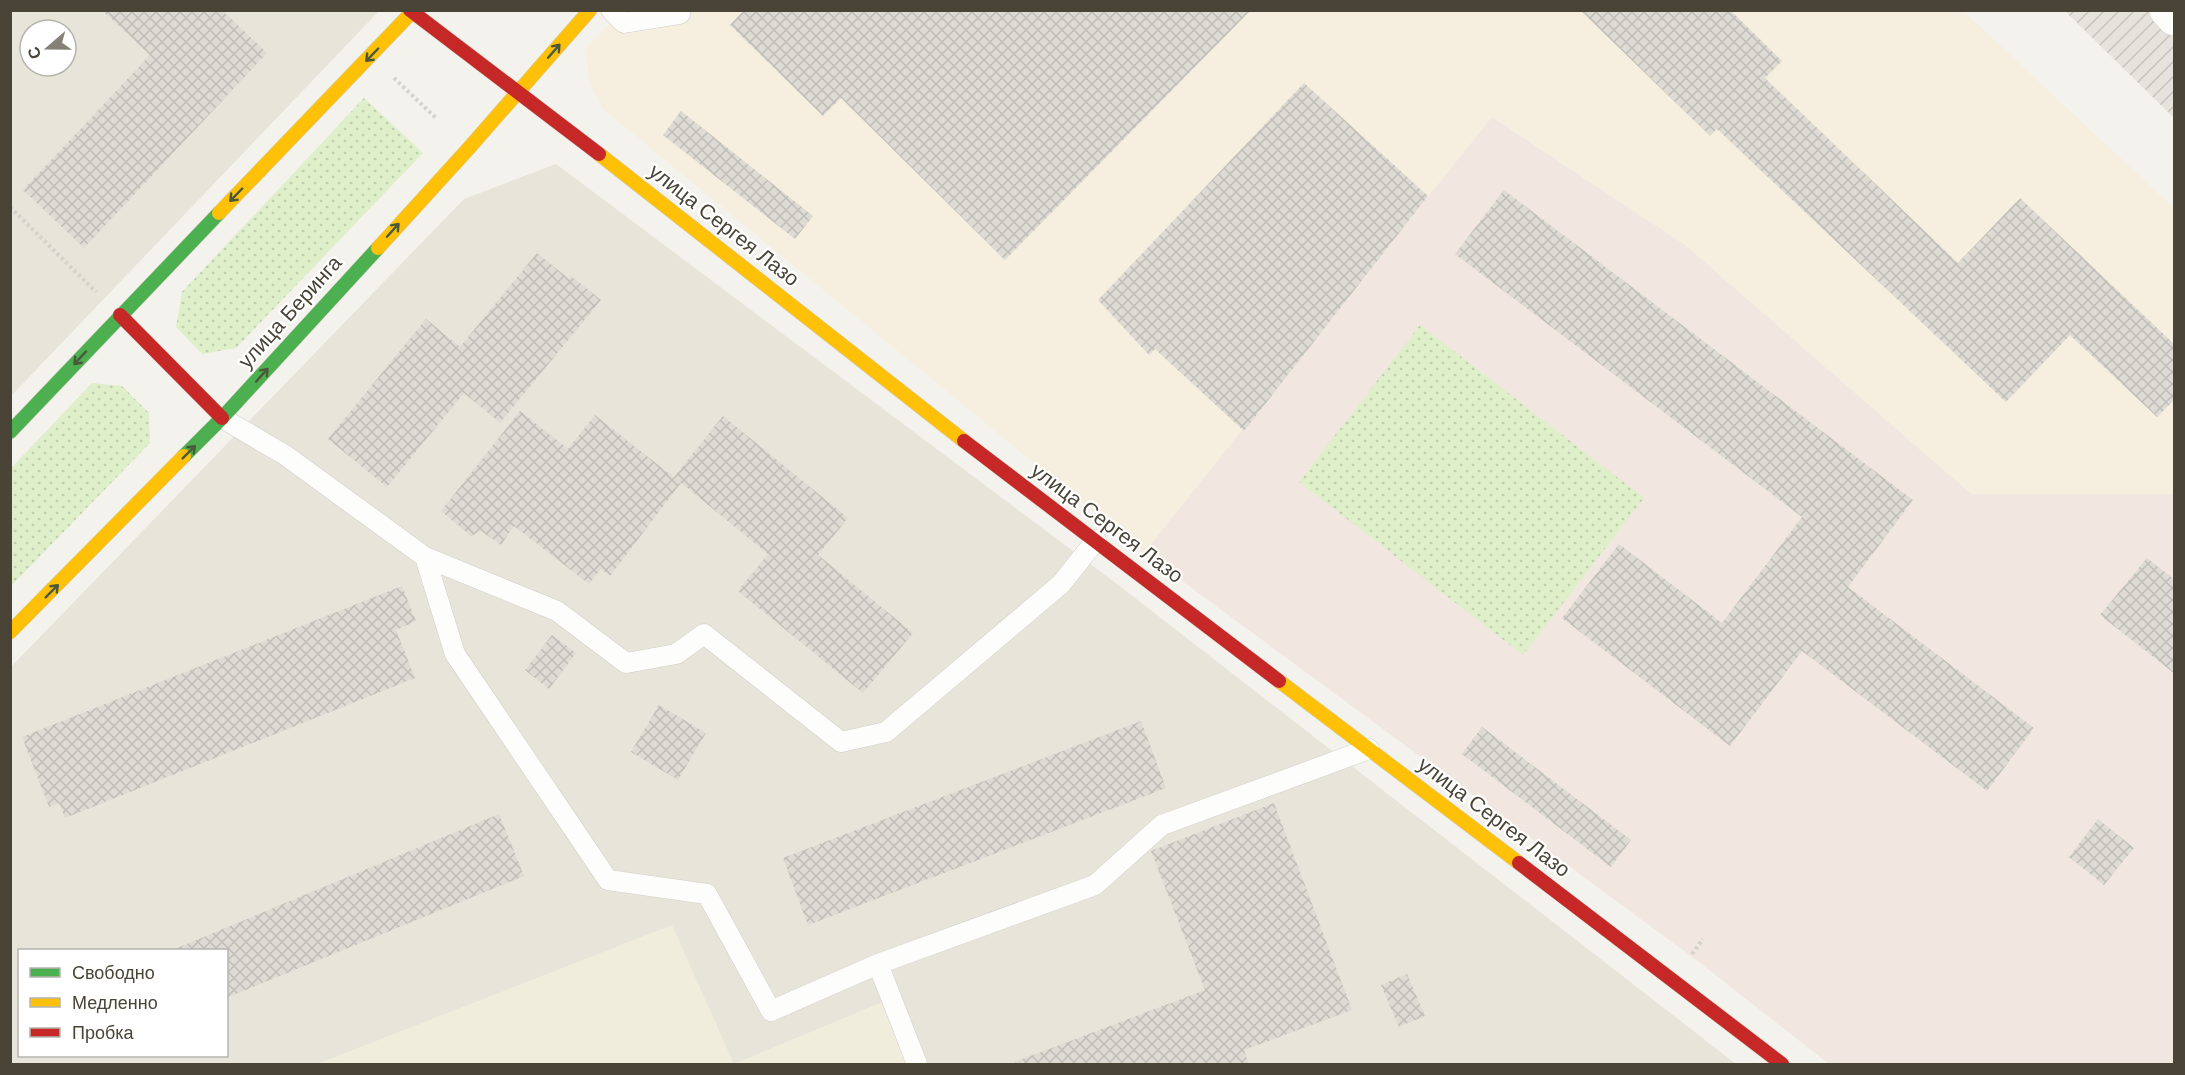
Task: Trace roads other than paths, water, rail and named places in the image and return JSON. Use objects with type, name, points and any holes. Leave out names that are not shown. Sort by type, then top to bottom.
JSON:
[{"type":"street","name":"улица Беринга","points":[[10,632],[222,418],[519,92],[590,10]]},
{"type":"street","points":[[2166,10],[2175,19]]},
{"type":"street","name":"улица Сергея Лазо","points":[[412,11],[567,128],[940,422],[1782,1065]]},
{"type":"street","points":[[10,432],[412,11]]},
{"type":"street","points":[[120,315],[222,418]]},
{"type":"lane","points":[[611,10],[624,23],[680,14]]},
{"type":"lane","points":[[222,418],[285,455],[425,557],[557,610],[626,663],[676,654],[704,634],[841,742],[886,732],[1061,584],[1096,540]]},
{"type":"lane","points":[[425,557],[455,654],[608,880],[707,894],[771,1011],[878,964],[1095,885],[1162,825],[1369,749]]},
{"type":"lane","points":[[878,964],[916,1065]]}]
